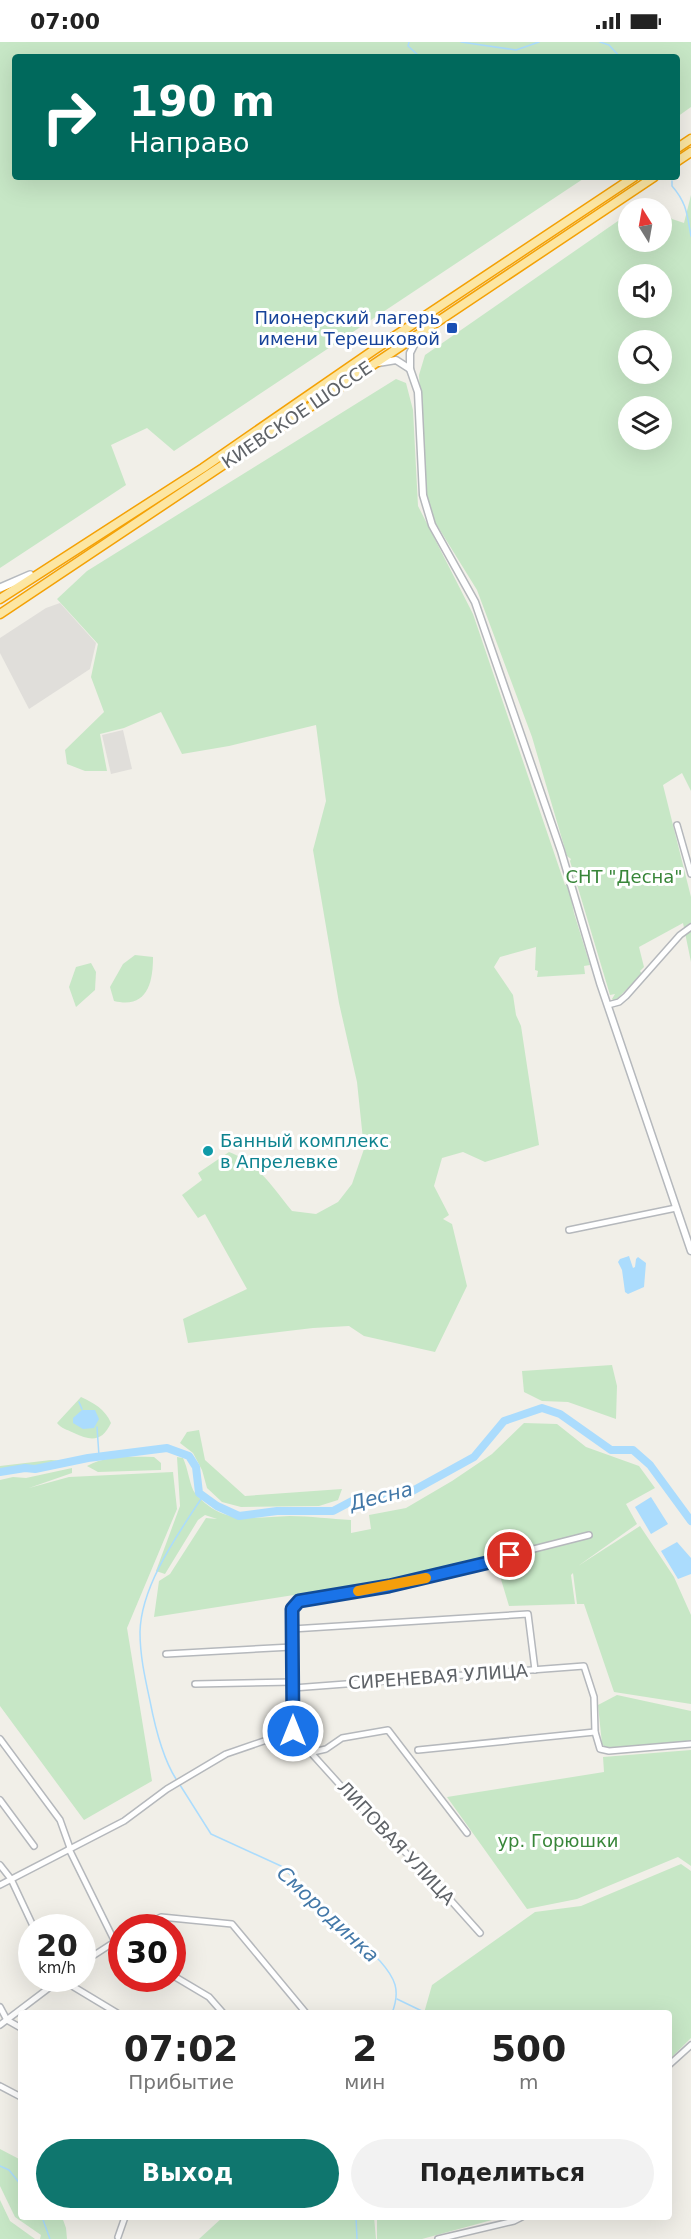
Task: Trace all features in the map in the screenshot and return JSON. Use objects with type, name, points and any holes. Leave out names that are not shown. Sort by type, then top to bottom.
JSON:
[{"type":"highway","name":"КИЕВСКОЕ ШОССЕ","points":[[0,599],[203,468],[374,350],[629,180]]},
{"type":"highway","name":"КИЕВСКОЕ ШОССЕ","points":[[0,615],[649,180]]},
{"type":"main road","points":[[2,587],[49,566]]},
{"type":"street","points":[[421,332],[411,350],[410,369],[418,392],[423,495],[432,525],[475,602],[561,851],[608,1005],[691,1251]]},
{"type":"street","points":[[373,364],[396,360],[410,369]]},
{"type":"street","points":[[677,825],[691,874]]},
{"type":"street","points":[[608,1005],[619,1002],[626,996],[680,935],[691,927]]},
{"type":"street","points":[[569,1230],[676,1208]]},
{"type":"street","points":[[0,1885],[124,1821],[167,1789],[226,1754],[293,1731],[292,1609],[299,1601],[389,1586],[499,1560],[510,1555],[589,1535]]},
{"type":"street","points":[[499,1560],[503,1575]]},
{"type":"street","points":[[292,1629],[528,1614],[535,1670]]},
{"type":"street","points":[[166,1654],[292,1647]]},
{"type":"street","name":"СИРЕНЕВАЯ УЛИЦА","points":[[195,1684],[293,1685],[584,1666],[594,1697],[595,1732]]},
{"type":"street","points":[[312,1752],[326,1749],[342,1738],[388,1730],[466,1833]]},
{"type":"street","name":"ЛИПОВАЯ УЛИЦА","points":[[293,1731],[359,1806],[429,1876],[480,1933]]},
{"type":"street","points":[[418,1750],[595,1732],[600,1749],[609,1751],[691,1744]]},
{"type":"street","points":[[0,1739],[60,1820],[70,1849],[108,1928]]},
{"type":"street","points":[[0,1800],[34,1846]]},
{"type":"street","points":[[0,1865],[10,1879],[27,1914]]},
{"type":"street","points":[[186,1920],[232,1924],[304,2010]]},
{"type":"street","points":[[186,1983],[209,1997],[220,2010]]},
{"type":"street","points":[[20,2010],[44,1992]]},
{"type":"street","points":[[82,1992],[112,2010]]},
{"type":"street","points":[[0,2007],[7,2020],[18,2026]]},
{"type":"street","points":[[0,2025],[18,2012]]},
{"type":"street","points":[[672,2062],[691,2045]]},
{"type":"street","points":[[0,2086],[18,2095]]},
{"type":"street","points":[[118,2237],[124,2220]]},
{"type":"street","points":[[441,2239],[516,2220]]},
{"type":"shaded area","points":[[60,603],[96,643],[90,669],[29,709],[0,653],[0,638],[46,608]]},
{"type":"shaded area","points":[[123,730],[132,769],[111,774],[102,735]]},
{"type":"green space","points":[[0,42],[691,42],[691,107],[680,115],[680,54],[12,54],[12,180],[581,180],[174,451],[147,428],[111,445],[126,485],[0,568]]},
{"type":"green space","name":"СНТ \"Десна\"","points":[[691,195],[691,791],[682,773],[663,785],[691,897],[691,962],[683,923],[639,947],[644,967],[640,971],[642,974],[615,1001],[612,999],[615,994],[610,995],[571,859],[567,856],[532,737],[477,590],[435,522],[426,495],[419,375],[425,355],[618,221],[618,252],[672,252],[672,219],[684,223]]},
{"type":"green space","points":[[396,379],[406,383],[413,410],[418,506],[473,614],[565,885],[568,884],[574,913],[590,965],[584,966],[585,974],[537,977],[536,947],[500,957],[494,967],[513,995],[516,1015],[521,1026],[539,1145],[485,1162],[463,1152],[442,1158],[434,1186],[449,1215],[443,1219],[452,1224],[467,1286],[435,1352],[364,1336],[349,1326],[188,1343],[183,1319],[247,1289],[205,1214],[198,1218],[182,1195],[202,1180],[198,1173],[229,1152],[256,1169],[292,1211],[316,1214],[338,1202],[352,1184],[364,1149],[357,1082],[339,1003],[313,850],[326,801],[316,725],[229,746],[182,754],[161,712],[124,728],[100,734],[107,771],[85,771],[67,764],[65,750],[104,712],[91,677],[98,644],[57,599],[87,571]]},
{"type":"green space","points":[[135,955],[153,957],[152,976],[146,992],[134,1001],[114,1001],[110,987],[123,964]]},
{"type":"green space","points":[[91,963],[96,972],[95,990],[76,1007],[69,987],[76,967]]},
{"type":"green space","points":[[612,1365],[617,1386],[616,1419],[568,1402],[542,1401],[524,1392],[522,1371]]},
{"type":"green space","points":[[81,1397],[99,1407],[111,1423],[100,1437],[86,1437],[64,1429],[57,1423]]},
{"type":"green space","points":[[524,1423],[557,1424],[586,1447],[639,1466],[655,1488],[626,1504],[637,1524],[578,1566],[640,1526],[674,1577],[691,1615],[691,1704],[614,1692],[584,1604],[577,1604],[573,1573],[571,1575],[575,1604],[509,1606],[497,1566],[492,1564],[154,1617],[159,1581],[170,1574],[206,1518],[217,1519],[205,1515],[198,1520],[165,1574],[156,1571],[180,1506],[177,1457],[183,1458],[195,1493],[216,1511],[251,1518],[298,1516],[351,1520],[351,1533],[371,1529],[369,1515],[406,1508],[452,1481],[492,1454]]},
{"type":"green space","points":[[199,1430],[205,1460],[245,1496],[342,1489],[338,1500],[319,1506],[241,1507],[222,1502],[207,1488],[202,1470],[193,1453],[180,1443],[187,1432]]},
{"type":"green space","points":[[154,1457],[161,1463],[161,1470],[98,1472],[87,1466],[111,1458]]},
{"type":"green space","points":[[51,1460],[66,1461],[69,1465],[25,1467],[0,1471],[0,1466]]},
{"type":"green space","points":[[72,1468],[72,1473],[29,1488],[69,1477],[173,1472],[177,1509],[127,1628],[152,1781],[84,1820],[0,1706],[0,1480],[13,1477],[26,1478]]},
{"type":"green space","points":[[617,1695],[691,1711],[691,1740],[606,1749],[602,1744],[598,1705]]},
{"type":"green space","name":"ур. Горюшки","points":[[691,1750],[691,1866],[678,1857],[577,1899],[527,1909],[447,1797],[604,1772],[603,1757]]},
{"type":"green space","points":[[681,1864],[691,1871],[691,2038],[672,2057],[672,2010],[425,2010],[432,1985],[535,1912],[581,1906]]},
{"type":"green space","points":[[0,2149],[18,2158],[18,2219],[15,2217],[0,2186]]},
{"type":"green space","points":[[0,2200],[10,2221],[35,2239],[0,2239]]},
{"type":"green space","points":[[19,2220],[63,2220],[67,2239],[40,2239],[41,2235]]},
{"type":"green space","points":[[220,2220],[374,2220],[376,2239],[199,2239]]},
{"type":"green space","points":[[377,2220],[492,2220],[422,2239],[377,2239]]},
{"type":"water","points":[[629,1256],[633,1268],[638,1257],[646,1263],[644,1287],[628,1294],[625,1292],[622,1270],[618,1262]]},
{"type":"water","points":[[82,1410],[95,1410],[99,1419],[94,1428],[83,1429],[73,1423],[73,1418]]},
{"type":"water","points":[[651,1497],[668,1524],[651,1534],[635,1507]]},
{"type":"water","points":[[677,1542],[691,1558],[691,1574],[678,1579],[661,1551]]},
{"type":"waterway","points":[[409,42],[408,46],[417,54]]},
{"type":"waterway","points":[[461,42],[516,50],[539,42]]},
{"type":"waterway","points":[[600,42],[609,45],[617,54]]},
{"type":"waterway","points":[[672,181],[672,186],[686,210],[691,236]]},
{"type":"waterway","points":[[79,1402],[82,1409]]},
{"type":"waterway","name":"Десна","points":[[0,1472],[25,1468],[35,1469],[88,1458],[167,1448],[189,1456],[196,1467],[199,1493],[217,1506],[239,1516],[277,1511],[333,1511],[352,1501],[407,1494],[474,1457],[504,1421],[542,1408],[560,1414],[611,1450],[633,1450],[650,1465],[691,1521]]},
{"type":"waterway","points":[[97,1427],[99,1456]]},
{"type":"waterway","name":"Смородинка","points":[[176,1779],[163,1752],[154,1721],[143,1667],[140,1632],[142,1614],[154,1578],[172,1543],[203,1496]]},
{"type":"waterway","name":"Смородинка","points":[[180,1785],[211,1834],[281,1866],[380,1961],[395,1985],[396,1998],[393,2010]]},
{"type":"waterway","points":[[397,1999],[420,2010]]},
{"type":"waterway","points":[[0,2166],[9,2170],[18,2181]]},
{"type":"waterway","points":[[43,2220],[50,2239]]},
{"type":"waterway","name":"Смородинка","points":[[356,2220],[357,2239]]},
{"type":"slow traffic","points":[[358,1591],[426,1578]]},
{"type":"place","name":"Пионерский лагерь имени Терешковой","points":[[452,328]]},
{"type":"place","name":"Банный комплекс в Апрелевке","points":[[208,1151]]},
{"type":"route","points":[[293,1731],[292,1609],[299,1601],[389,1586],[499,1560],[510,1555]]}]
